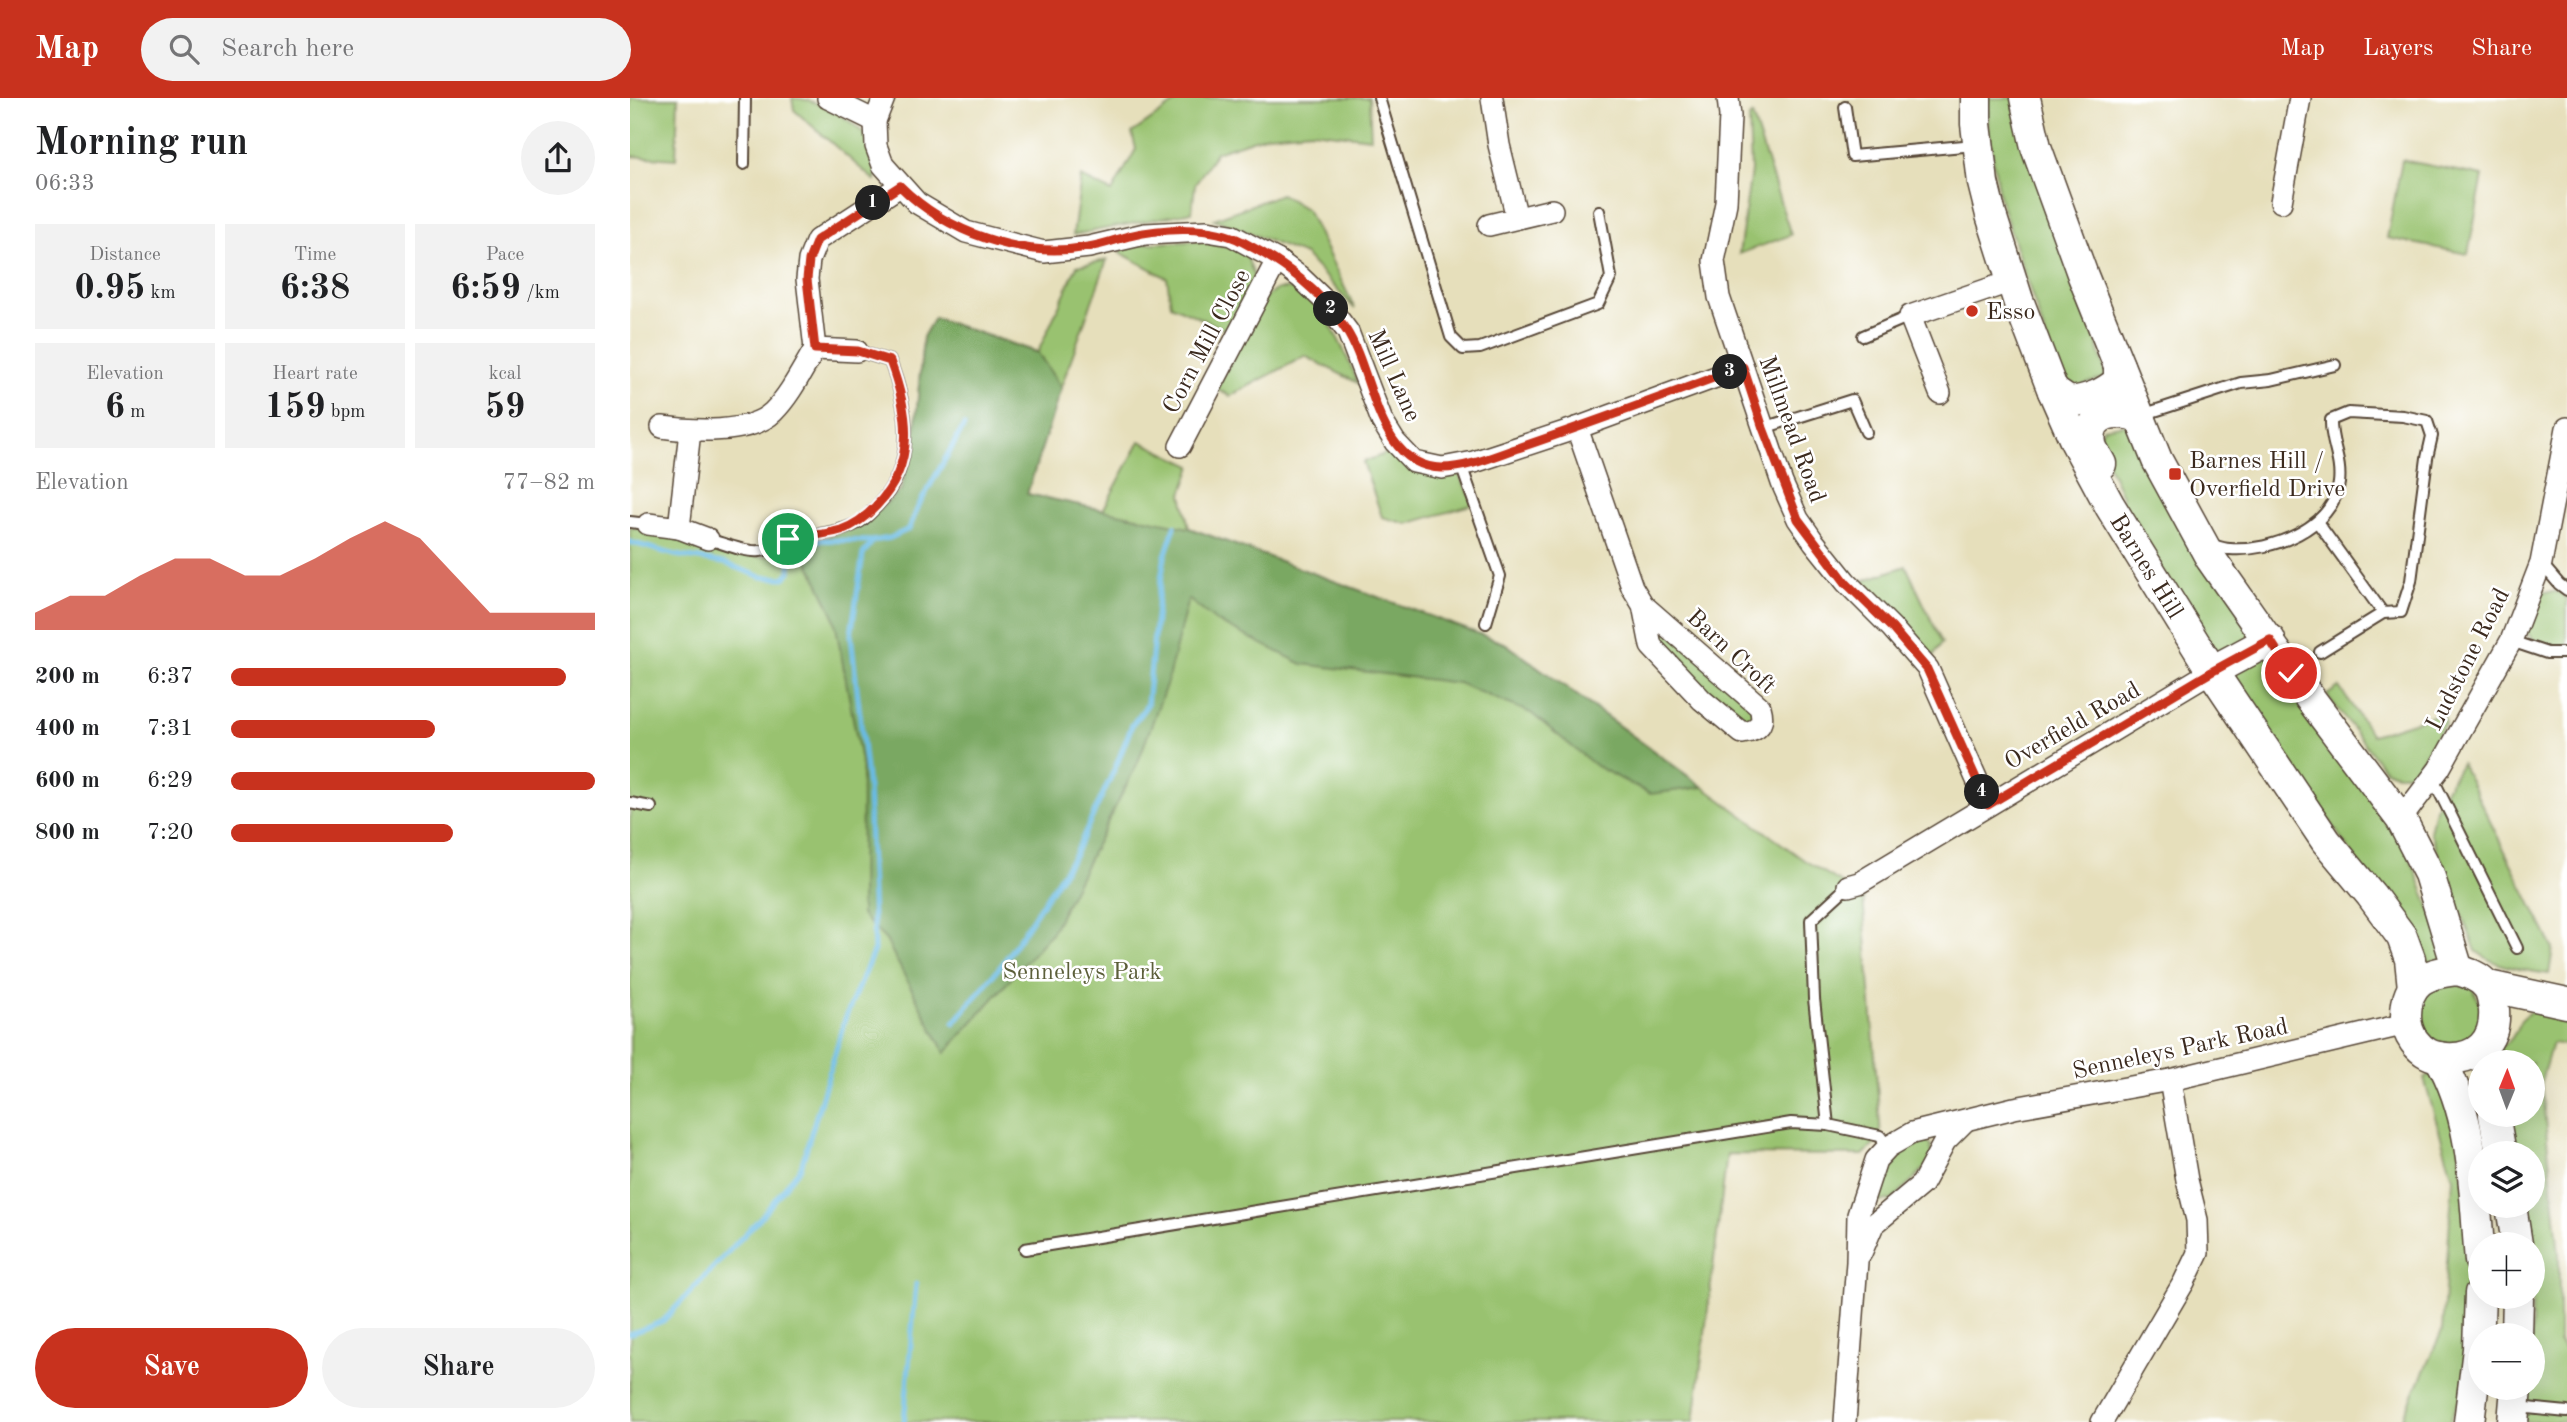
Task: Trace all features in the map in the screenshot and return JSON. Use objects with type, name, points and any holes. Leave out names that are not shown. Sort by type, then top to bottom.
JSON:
[{"type":"main road","name":"Barnes Hill","points":[[1976,98],[1983,183],[2012,281],[2053,391],[2076,443],[2110,506],[2213,671],[2326,841],[2402,937],[2410,958],[2413,988]]},
{"type":"main road","points":[[2025,98],[2036,148],[2157,460],[2211,559],[2291,673],[2401,819],[2429,874],[2458,970]]},
{"type":"main road","points":[[2053,391],[2069,402],[2084,401],[2107,391],[2119,380],[2119,366]]},
{"type":"main road","points":[[2110,506],[2114,490],[2091,445],[2092,427],[2099,417],[2114,412],[2140,418]]},
{"type":"main road","points":[[2213,671],[2270,640]]},
{"type":"main road","points":[[2458,970],[2470,973],[2488,986],[2555,1001],[2516,1007],[2501,1017],[2488,1045],[2470,1055],[2453,1058],[2430,1055],[2421,1049],[2412,1039],[2406,1024],[2408,997],[2413,988],[2426,976],[2438,972],[2458,970]]},
{"type":"main road","points":[[2488,986],[2493,1004],[2488,1045]]},
{"type":"main road","points":[[2439,1057],[2459,1103],[2469,1145],[2477,1232]]},
{"type":"main road","points":[[2469,1422],[2478,1349],[2479,1309]]},
{"type":"street","points":[[828,98],[875,121],[884,98]]},
{"type":"street","points":[[1492,98],[1499,145],[1517,218]]},
{"type":"street","name":"Millmead Road","points":[[1728,98],[1730,127],[1726,203],[1714,261],[1719,298],[1763,428],[1798,519],[1846,583],[1892,628],[1927,669],[1988,805]]},
{"type":"street","points":[[2281,202],[2300,98]]},
{"type":"street","name":"Mill Lane","points":[[875,121],[879,156],[900,186],[917,203],[966,232],[1044,252],[1088,247],[1145,234],[1207,231],[1231,235],[1277,260],[1324,300],[1348,332],[1382,421],[1414,462],[1443,468],[1474,462],[1577,428],[1743,367]]},
{"type":"street","points":[[662,427],[690,431],[746,426],[771,414],[790,391],[815,349],[807,279],[809,260],[817,240],[900,186]]},
{"type":"street","points":[[1489,225],[1552,210]]},
{"type":"street","name":"Corn Mill Close","points":[[1181,446],[1277,260]]},
{"type":"street","points":[[1940,393],[1910,316],[2012,281]]},
{"type":"street","points":[[815,349],[858,351]]},
{"type":"street","name":"Barn Croft","points":[[1577,428],[1632,587],[1643,605],[1760,707],[1763,717],[1752,732],[1742,733],[1702,700],[1651,646],[1643,605]]},
{"type":"street","name":"Ludstone Road","points":[[2401,819],[2433,779],[2511,641],[2541,563],[2567,428]]},
{"type":"street","points":[[679,528],[690,431]]},
{"type":"street","points":[[639,523],[679,528],[708,539]]},
{"type":"street","name":"Overfield Road","points":[[1848,886],[1859,883],[2213,671]]},
{"type":"street","name":"Senneleys Park Road","points":[[1888,1147],[1912,1133],[2014,1108],[2169,1080],[2406,1024]]},
{"type":"street","points":[[2102,1422],[2198,1254],[2197,1220],[2169,1080]]},
{"type":"street","points":[[1857,1262],[1873,1225],[1922,1184],[1945,1141],[1964,1122]]},
{"type":"street","points":[[1845,1422],[1858,1215],[1875,1160],[1888,1147]]},
{"type":"lane","points":[[744,164],[745,98]]},
{"type":"lane","points":[[1379,98],[1451,337],[1462,349],[1480,348],[1598,304],[1611,277],[1599,211]]},
{"type":"lane","points":[[1845,107],[1852,156],[1978,145]]},
{"type":"lane","points":[[1863,337],[1910,316]]},
{"type":"lane","points":[[708,539],[759,552],[778,546],[788,539],[841,530],[863,520],[887,495],[900,473],[906,441],[899,386],[890,361],[858,351]]},
{"type":"lane","points":[[2140,418],[2241,383],[2271,380],[2335,365]]},
{"type":"lane","points":[[1763,428],[1852,400],[1866,432]]},
{"type":"lane","points":[[2203,543],[2229,550],[2253,548],[2287,539],[2318,523],[2336,501],[2338,492],[2340,461],[2330,435],[2330,420],[2348,413],[2403,416],[2427,421],[2432,436],[2411,581],[2401,612],[2383,613],[2320,652]]},
{"type":"lane","points":[[1461,465],[1500,576],[1486,623]]},
{"type":"lane","points":[[2318,523],[2383,613]]},
{"type":"lane","points":[[2541,563],[2567,590]]},
{"type":"lane","points":[[2511,641],[2547,653],[2567,653]]},
{"type":"lane","points":[[2433,779],[2517,948]]},
{"type":"lane","points":[[630,803],[651,807]]},
{"type":"lane","points":[[1828,1125],[1814,999],[1811,919],[1848,886]]},
{"type":"lane","points":[[1025,1249],[1791,1123],[1828,1125],[1880,1136],[1888,1147]]},
{"type":"lane","points":[[2514,1405],[2567,1412]]},
{"type":"green space","points":[[630,98],[678,98],[676,159],[630,156]]},
{"type":"green space","points":[[792,98],[828,108],[864,134],[873,154],[875,181],[794,110]]},
{"type":"green space","points":[[1182,98],[1369,98],[1371,138],[1312,131],[1267,135],[1216,152],[1195,185],[1192,212],[1073,235],[1081,177],[1112,192],[1136,149],[1132,133]]},
{"type":"green space","points":[[1988,98],[2019,98],[2107,377],[2079,386],[2066,381],[2050,350],[1999,196],[1988,125]]},
{"type":"green space","points":[[1752,115],[1791,235],[1739,254],[1751,171],[1749,118]]},
{"type":"green space","points":[[2402,160],[2483,176],[2468,254],[2387,238]]},
{"type":"green space","points":[[1281,194],[1307,210],[1355,309],[1305,255],[1214,219]]},
{"type":"green space","points":[[1203,241],[1237,249],[1246,254],[1255,279],[1228,331],[1171,305],[1167,278],[1119,252],[1131,244]]},
{"type":"green space","name":"Senneleys Park","points":[[1107,260],[1061,387],[1027,494],[1103,510],[1140,441],[1192,466],[1182,494],[1189,528],[1506,644],[1804,860],[1863,896],[1881,1138],[1863,1155],[1727,1154],[1694,1422],[630,1422],[630,527],[741,555],[763,557],[860,527],[901,490],[915,433],[923,337],[934,318],[1038,352],[1077,266]]},
{"type":"green space","points":[[1278,289],[1295,290],[1316,305],[1333,330],[1358,383],[1305,356],[1230,396],[1216,389],[1266,296]]},
{"type":"green space","points":[[934,318],[1038,353],[1061,388],[1027,494],[1189,528],[1506,644],[1703,787],[1650,794],[1596,766],[1531,713],[1458,683],[1302,664],[1216,621],[1188,599],[1167,682],[1138,762],[1052,932],[945,1053],[886,940],[861,915],[862,767],[834,616],[800,544],[860,527],[901,490],[915,433],[923,337]]},
{"type":"green space","points":[[2126,424],[2401,833],[2448,957],[2422,965],[2361,867],[2121,510],[2122,496],[2098,442],[2103,428]]},
{"type":"green space","points":[[1390,452],[1457,471],[1475,504],[1407,524],[1382,517],[1363,462]]},
{"type":"green space","points":[[1906,566],[1942,643],[1929,662],[1856,583]]},
{"type":"green space","points":[[2540,592],[2560,592],[2567,599],[2567,645],[2546,649],[2524,631]]},
{"type":"green space","points":[[1648,612],[1758,711],[1751,731],[1655,644]]},
{"type":"green space","points":[[2339,687],[2372,735],[2442,713],[2445,723],[2415,770],[2400,774],[2384,769],[2327,695]]},
{"type":"green space","points":[[2461,763],[2553,948],[2549,974],[2501,965],[2476,951],[2430,832],[2435,808]]},
{"type":"green space","points":[[2436,982],[2472,987],[2483,1009],[2477,1030],[2467,1039],[2444,1043],[2436,1041],[2424,1031],[2420,1021],[2420,1001]]},
{"type":"green space","points":[[2531,1011],[2567,1016],[2567,1045],[2552,1043],[2545,1067],[2545,1050],[2498,1050],[2512,1038],[2521,1020]]},
{"type":"green space","points":[[2432,1073],[2455,1117],[2470,1232],[2468,1309],[2472,1309],[2471,1323],[2468,1323],[2468,1356],[2462,1394],[2449,1422],[2401,1422],[2442,1331],[2453,1178],[2424,1079]]},
{"type":"green space","points":[[2545,1120],[2559,1255],[2559,1342],[2567,1353],[2567,1422],[2524,1422],[2527,1400],[2545,1400],[2545,1323],[2532,1323],[2532,1309],[2545,1309],[2545,1232],[2525,1232],[2523,1218],[2545,1218],[2545,1141],[2509,1141],[2506,1127],[2545,1127]]},
{"type":"green space","points":[[1924,1138],[1931,1145],[1932,1156],[1927,1166],[1892,1200],[1879,1202],[1872,1197],[1879,1164],[1896,1144]]},
{"type":"waterway","points":[[630,1334],[663,1321],[761,1217],[801,1167],[846,1016],[874,950],[868,788],[851,635],[863,554],[873,541],[890,538],[909,529],[919,505],[964,426]]},
{"type":"waterway","points":[[954,1023],[1003,963],[1075,854],[1132,725],[1147,705],[1158,598],[1165,556],[1175,526]]},
{"type":"waterway","points":[[630,542],[675,555],[724,563],[762,577],[784,578],[790,572],[791,548],[814,540],[873,541]]},
{"type":"waterway","points":[[904,1422],[916,1284]]},
{"type":"place","name":"Esso","points":[[1972,311]]},
{"type":"place","name":"Barnes Hill / Overfield Drive","points":[[2175,474]]},
{"type":"route","points":[[788,539],[841,530],[863,520],[887,495],[900,473],[906,441],[899,386],[890,361],[858,351],[815,349],[807,279],[809,260],[817,240],[900,186],[917,203],[966,232],[1044,252],[1088,247],[1129,236],[1172,231],[1207,231],[1231,235],[1277,260],[1324,300],[1348,332],[1382,421],[1395,442],[1414,462],[1443,468],[1474,462],[1577,428],[1743,367],[1782,483],[1798,519],[1846,583],[1892,628],[1927,669],[1988,805],[2270,640],[2291,673]]}]
